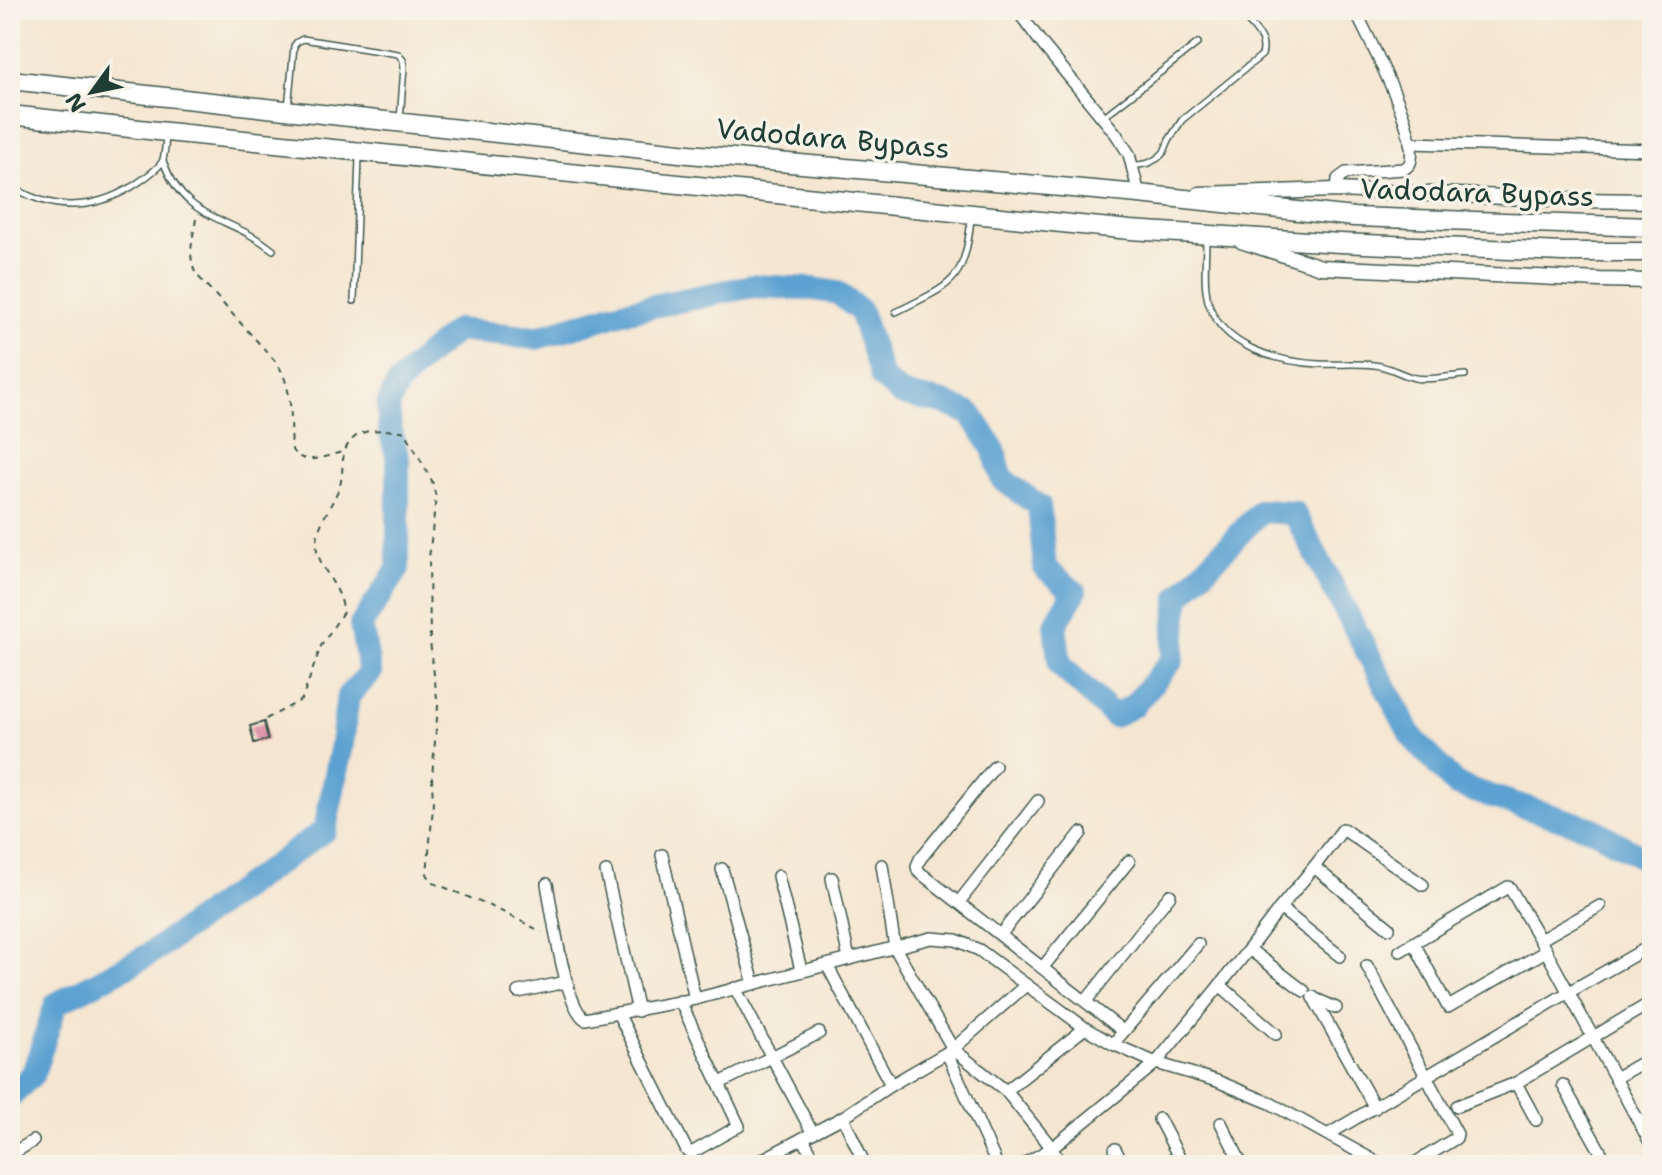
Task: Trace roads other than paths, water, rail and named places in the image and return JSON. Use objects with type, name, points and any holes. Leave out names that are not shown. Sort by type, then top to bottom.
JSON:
[{"type":"highway","name":"Vadodara Bypass","points":[[10,80],[689,154],[1354,217],[1652,227]]},
{"type":"highway","name":"Vadodara Bypass","points":[[10,115],[1130,230],[1340,243],[1563,252],[1652,252]]},
{"type":"street","points":[[1017,10],[1129,154],[1145,195],[1337,190],[1652,201]]},
{"type":"street","points":[[1337,190],[1338,179],[1346,173],[1404,169],[1411,159],[1407,126],[1358,12]]},
{"type":"street","points":[[1410,143],[1652,150]]},
{"type":"street","points":[[1215,235],[1321,267],[1652,281]]},
{"type":"street","points":[[995,766],[920,859],[918,871],[1123,1031]]},
{"type":"street","points":[[959,902],[1038,801]]},
{"type":"street","points":[[1022,1165],[1052,1148],[1156,1063],[1343,829],[1423,885]]},
{"type":"street","points":[[1001,934],[1081,833]]},
{"type":"street","points":[[662,855],[695,999]]},
{"type":"street","points":[[1043,967],[1129,861]]},
{"type":"street","points":[[882,865],[895,948],[950,1051],[997,1165]]},
{"type":"street","points":[[1314,867],[1389,928]]},
{"type":"street","points":[[722,869],[754,984]]},
{"type":"street","points":[[606,872],[638,1011]]},
{"type":"street","points":[[778,876],[801,970]]},
{"type":"street","points":[[832,878],[849,959]]},
{"type":"street","points":[[547,884],[566,982],[577,1012],[585,1019],[695,999],[931,938],[956,940],[979,950],[1085,1028],[1113,1044],[1156,1063],[1217,1081],[1270,1103],[1382,1165]]},
{"type":"street","points":[[1400,951],[1508,887],[1512,890],[1652,1146]]},
{"type":"street","points":[[1086,1001],[1170,895]]},
{"type":"street","points":[[1414,943],[1448,1007],[1600,906]]},
{"type":"street","points":[[1280,908],[1340,956]]},
{"type":"street","points":[[1113,1044],[1198,944]]},
{"type":"street","points":[[1329,1134],[1652,945]]},
{"type":"street","points":[[1249,949],[1304,991]]},
{"type":"street","points":[[827,965],[891,1085]]},
{"type":"street","points":[[1367,966],[1457,1136],[1412,1165]]},
{"type":"street","points":[[518,992],[566,982]]},
{"type":"street","points":[[755,1164],[843,1117],[950,1051],[1026,985]]},
{"type":"street","points":[[1220,985],[1276,1034]]},
{"type":"street","points":[[735,988],[808,1135],[817,1165]]},
{"type":"street","points":[[1336,1008],[1313,997],[1375,1108]]},
{"type":"street","points":[[618,1013],[689,1153],[739,1127],[739,1123],[680,1001]]},
{"type":"street","points":[[1457,1106],[1516,1083],[1652,1002]]},
{"type":"street","points":[[1006,1091],[1085,1028]]},
{"type":"street","points":[[720,1083],[819,1033]]},
{"type":"street","points":[[950,1051],[1006,1091],[1052,1148],[1061,1165]]},
{"type":"street","points":[[1615,1078],[1652,1057]]},
{"type":"street","points":[[1516,1083],[1536,1120]]},
{"type":"street","points":[[1563,1085],[1608,1165]]},
{"type":"street","points":[[843,1117],[865,1165]]},
{"type":"street","points":[[1640,1124],[1652,1117]]},
{"type":"street","points":[[1159,1119],[1183,1165]]},
{"type":"street","points":[[1221,1123],[1242,1165]]},
{"type":"street","points":[[10,1155],[33,1141]]},
{"type":"street","points":[[1115,1149],[1123,1165]]},
{"type":"lane","points":[[1133,166],[1158,158],[1182,120],[1262,55],[1265,47],[1262,39],[1237,10]]},
{"type":"lane","points":[[288,109],[294,46],[303,39],[398,54],[404,67],[400,121]]},
{"type":"lane","points":[[1103,118],[1198,43]]},
{"type":"lane","points":[[167,132],[163,161],[179,193],[198,210],[258,238],[273,250]]},
{"type":"lane","points":[[354,301],[359,152]]},
{"type":"lane","points":[[10,185],[45,202],[87,205],[121,193],[163,161]]},
{"type":"lane","points":[[896,312],[951,282],[964,264],[972,214]]},
{"type":"lane","points":[[1215,235],[1205,286],[1208,304],[1228,333],[1244,345],[1287,360],[1375,365],[1418,379],[1465,375]]},
{"type":"waterway","points":[[10,1097],[33,1074],[56,1004],[148,955],[325,830],[348,696],[370,673],[361,625],[398,569],[398,459],[390,430],[388,405],[398,384],[457,330],[536,338],[623,312],[753,286],[838,293],[860,311],[882,378],[901,394],[944,403],[971,414],[994,450],[1002,479],[1039,506],[1045,568],[1075,592],[1055,625],[1060,665],[1114,716],[1134,705],[1172,660],[1179,597],[1261,511],[1294,513],[1412,737],[1456,785],[1593,829],[1652,863]]}]
